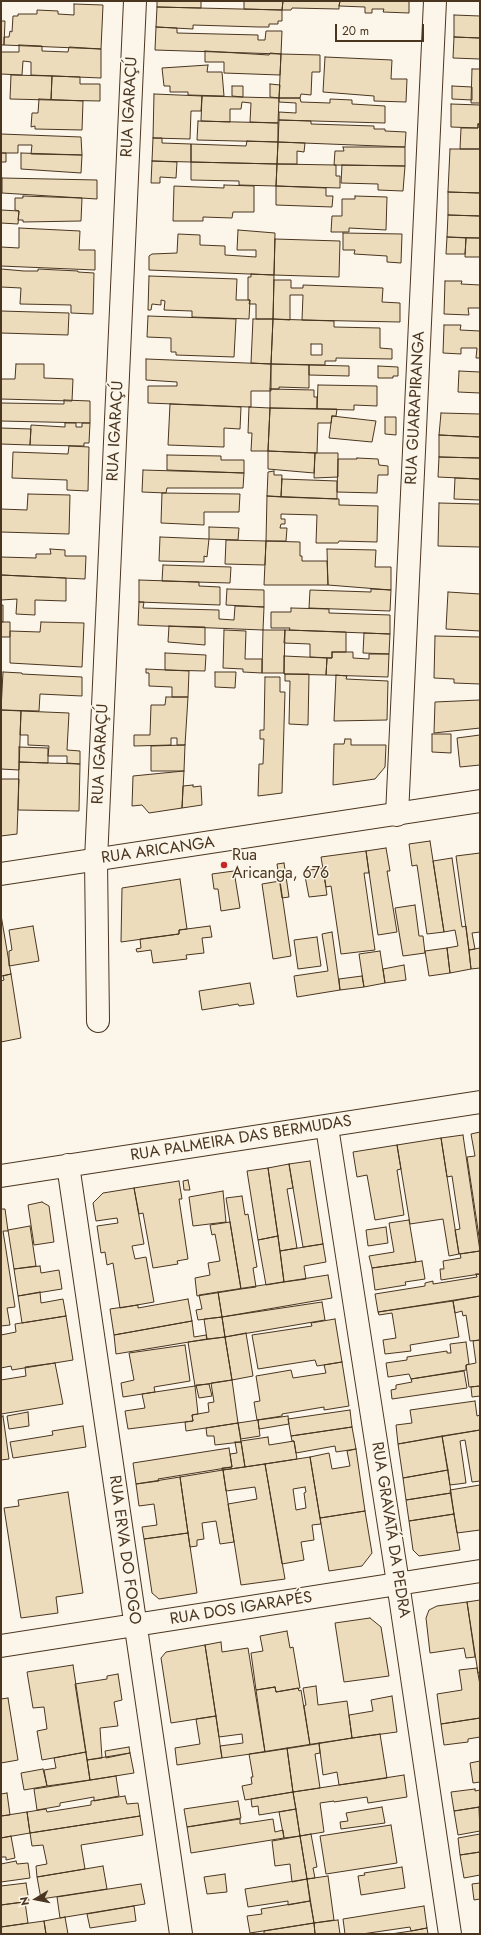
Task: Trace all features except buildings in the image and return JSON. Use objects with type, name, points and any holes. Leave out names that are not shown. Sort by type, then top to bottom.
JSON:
[{"type":"street","name":"RUA IGARAÇÚ","points":[[98,1021],[96,860],[135,1]]},
{"type":"street","name":"RUA GUARAPIRANGA","points":[[397,815],[435,1]]},
{"type":"street","name":"RUA ARICANGA","points":[[1,874],[397,815],[480,801]]},
{"type":"street","name":"RUA PALMEIRA DAS BERMUDAS","points":[[1,1176],[480,1102]]},
{"type":"street","name":"RUA GRAVATÁ DA PEDRA","points":[[327,1126],[398,1583],[450,1934]]},
{"type":"street","name":"RUA ERVA DO FOGO","points":[[68,1165],[181,1934]]},
{"type":"street","name":"RUA DOS IGARAPÉS","points":[[1,1646],[136,1626],[398,1583],[480,1572]]},
{"type":"place","name":"Rua Aricanga, 676","points":[[224,865]]}]
